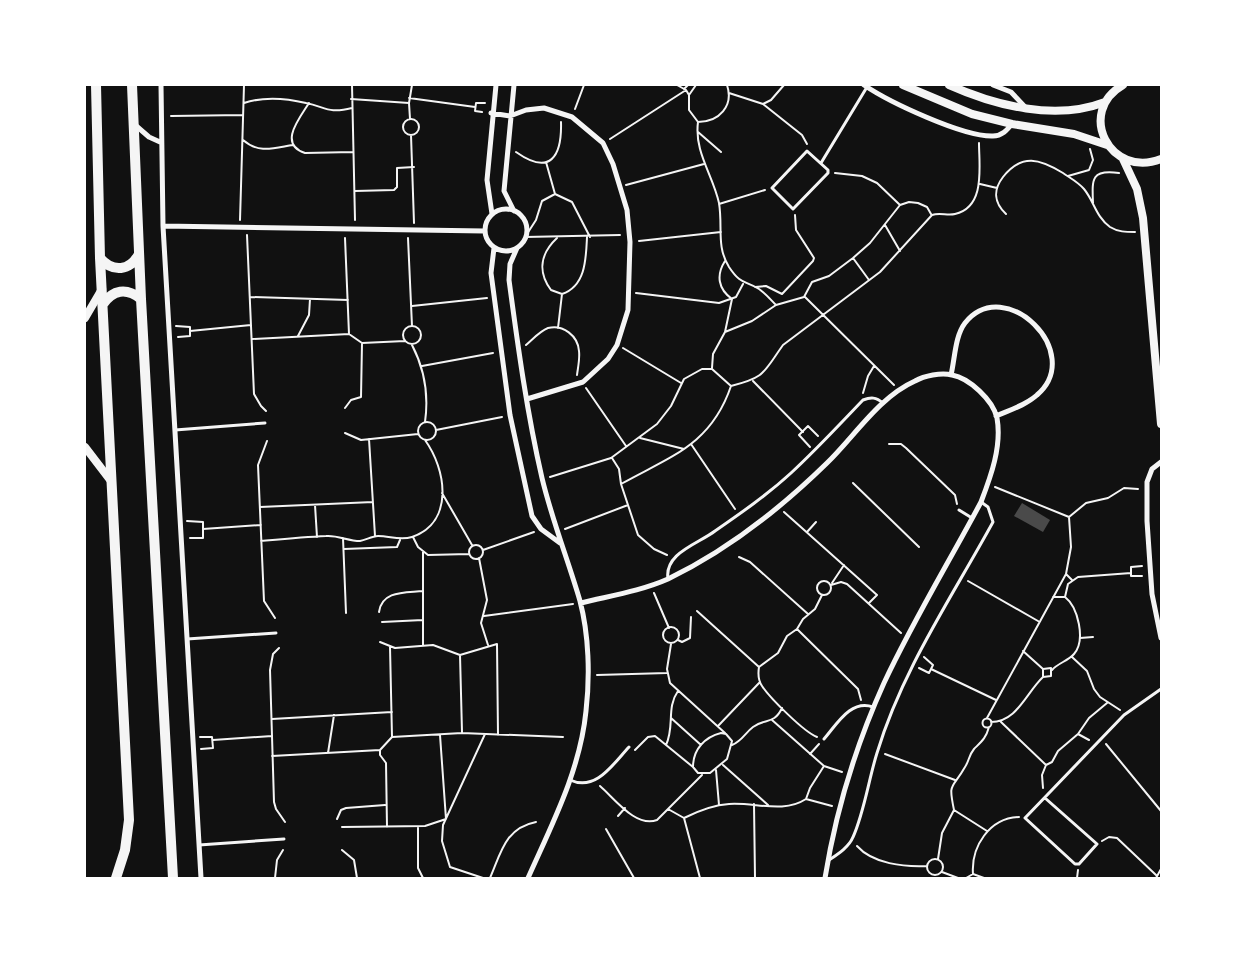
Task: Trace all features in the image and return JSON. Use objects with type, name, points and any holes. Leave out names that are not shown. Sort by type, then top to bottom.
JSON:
[{"type":"main road","points":[[96,85],[102,304],[129,820],[125,850],[116,878]]},
{"type":"main road","points":[[132,85],[140,254],[140,299],[173,878]]},
{"type":"main road","points":[[100,258],[107,265],[116,269],[126,268],[135,262],[140,254]]},
{"type":"main road","points":[[102,304],[116,292],[125,290],[134,293],[140,299]]},
{"type":"street","points":[[161,85],[160,142],[163,226],[201,878]]},
{"type":"street","points":[[492,214],[487,189],[491,113],[496,85]]},
{"type":"street","points":[[514,85],[504,191],[514,211]]},
{"type":"street","points":[[903,85],[972,114],[1012,124],[1054,130],[1087,138],[1107,145],[1123,159],[1132,175],[1141,203],[1161,424]]},
{"type":"street","points":[[949,85],[996,101],[1047,111],[1078,110],[1105,102]]},
{"type":"street","points":[[993,85],[1011,92],[1027,108]]},
{"type":"street","points":[[1107,145],[1100,124],[1105,102],[1116,87],[1123,85]]},
{"type":"street","points":[[866,86],[921,115],[979,133],[993,136],[1000,134],[1012,124]]},
{"type":"street","points":[[491,113],[510,116],[526,110],[544,108],[572,117],[603,143],[621,187],[627,210],[630,235],[629,292],[624,328],[617,345],[608,359],[583,382],[576,386],[527,399]]},
{"type":"street","points":[[133,123],[149,137],[160,142]]},
{"type":"street","points":[[1123,159],[1135,163],[1148,163],[1161,159]]},
{"type":"street","points":[[516,248],[501,251],[494,248],[486,238],[485,225],[492,214],[507,209],[514,211],[520,214],[526,225],[525,238],[516,248],[510,264],[508,280],[527,399],[543,480],[560,543],[580,603],[588,658],[583,728],[570,780],[558,813],[528,878]]},
{"type":"street","points":[[163,226],[484,231]]},
{"type":"street","points":[[494,248],[491,273],[510,415],[532,516],[540,529],[560,543]]},
{"type":"street","points":[[85,318],[102,289]]},
{"type":"street","points":[[951,374],[960,332],[973,316],[982,310],[992,307],[1005,308],[1018,312],[1039,327],[1051,350],[1054,363],[1046,385],[1030,401],[996,416]]},
{"type":"street","points":[[580,603],[668,579],[755,528],[779,508],[843,447],[884,403],[899,390],[924,378],[951,374],[966,381],[989,402],[996,416],[996,450],[988,484],[973,518],[907,638],[874,707],[839,808],[825,878]]},
{"type":"street","points":[[85,447],[112,483]]},
{"type":"street","points":[[1161,462],[1149,475],[1147,491],[1149,566],[1161,638]]},
{"type":"lane","points":[[821,163],[866,86]]},
{"type":"lane","points":[[807,151],[828,172],[793,209],[772,188],[807,151]]},
{"type":"lane","points":[[668,579],[668,568],[674,557],[765,495],[814,451],[863,400],[870,397],[877,398],[884,403]]},
{"type":"lane","points":[[174,430],[265,423]]},
{"type":"lane","points":[[828,860],[838,854],[853,838],[877,752],[892,710],[912,665],[993,522],[992,514],[981,502]]},
{"type":"lane","points":[[958,509],[973,518]]},
{"type":"lane","points":[[187,639],[276,633]]},
{"type":"lane","points":[[1045,798],[1097,844],[1077,865],[1026,818],[1096,744],[1124,715],[1161,689]]},
{"type":"lane","points":[[824,739],[850,710],[861,704],[874,707]]},
{"type":"lane","points":[[570,780],[587,784],[595,781],[629,747]]},
{"type":"lane","points":[[198,845],[284,839]]},
{"type":"path","points":[[240,227],[244,85]]},
{"type":"path","points":[[352,85],[356,229]]},
{"type":"path","points":[[410,119],[409,98],[412,85]]},
{"type":"path","points":[[572,117],[584,85]]},
{"type":"path","points":[[677,85],[689,95]]},
{"type":"path","points":[[603,143],[685,90],[688,85]]},
{"type":"path","points":[[696,85],[689,95],[688,110],[698,122],[704,164],[719,204],[720,250],[725,261],[743,284],[755,287],[766,286],[782,294],[813,262],[814,258],[796,230],[793,209]]},
{"type":"path","points":[[698,122],[719,117],[727,106],[729,93],[727,85]]},
{"type":"path","points":[[763,104],[771,100],[784,85]]},
{"type":"path","points":[[729,93],[763,104],[802,135],[807,151]]},
{"type":"path","points":[[244,103],[274,98],[309,103],[330,110],[352,108]]},
{"type":"path","points":[[409,98],[475,107],[476,111],[491,113]]},
{"type":"path","points":[[351,99],[409,103]]},
{"type":"path","points":[[475,107],[476,102],[492,104]]},
{"type":"path","points":[[309,103],[292,132],[293,145],[298,151],[305,153],[353,152]]},
{"type":"path","points":[[508,146],[530,162],[546,162],[558,152],[561,145],[561,112]]},
{"type":"path","points":[[160,117],[243,115]]},
{"type":"path","points":[[410,119],[416,122],[419,128],[411,135]]},
{"type":"path","points":[[410,119],[406,120],[402,127],[404,131],[411,135]]},
{"type":"path","points":[[698,132],[721,152]]},
{"type":"path","points":[[731,386],[753,381],[768,369],[783,345],[890,262],[932,215],[955,214],[963,211],[975,198],[980,184],[979,133]]},
{"type":"path","points":[[411,135],[414,167],[414,230]]},
{"type":"path","points":[[1068,176],[1084,172],[1092,166],[1093,160],[1087,138]]},
{"type":"path","points":[[242,139],[249,145],[265,150],[293,145]]},
{"type":"path","points":[[1006,214],[997,203],[997,188],[1008,172],[1015,166],[1031,160],[1039,160],[1068,176],[1083,188],[1103,220],[1118,231],[1144,232]]},
{"type":"path","points":[[546,162],[555,194],[572,202],[588,237],[584,270],[572,288],[562,294]]},
{"type":"path","points":[[621,187],[704,164]]},
{"type":"path","points":[[354,191],[394,190],[396,187],[397,168],[414,167]]},
{"type":"path","points":[[1093,205],[1092,182],[1099,173],[1104,171],[1132,175]]},
{"type":"path","points":[[828,172],[846,176],[862,176],[877,183],[900,205]]},
{"type":"path","points":[[980,184],[997,188]]},
{"type":"path","points":[[719,204],[772,188]]},
{"type":"path","points":[[525,238],[536,220],[542,201],[555,194]]},
{"type":"path","points":[[725,332],[752,321],[776,305],[804,297],[812,282],[829,276],[853,258],[885,225],[900,205],[909,202],[918,203],[926,207],[932,215]]},
{"type":"path","points":[[885,225],[900,251]]},
{"type":"path","points":[[246,227],[254,394],[266,411]]},
{"type":"path","points":[[345,229],[349,334]]},
{"type":"path","points":[[407,230],[412,326]]},
{"type":"path","points":[[630,242],[721,232]]},
{"type":"path","points":[[525,238],[630,235]]},
{"type":"path","points":[[557,238],[544,253],[542,270],[551,290],[562,294]]},
{"type":"path","points":[[853,258],[868,280]]},
{"type":"path","points":[[725,261],[720,269],[719,280],[723,291],[732,299]]},
{"type":"path","points":[[629,292],[719,303],[732,299],[740,293],[743,284]]},
{"type":"path","points":[[755,287],[776,305]]},
{"type":"path","points":[[558,328],[562,294]]},
{"type":"path","points":[[250,297],[348,300]]},
{"type":"path","points":[[411,306],[494,297]]},
{"type":"path","points":[[804,297],[899,390]]},
{"type":"path","points":[[298,337],[309,315],[310,299]]},
{"type":"path","points":[[712,369],[716,346],[725,332],[732,299]]},
{"type":"path","points":[[190,331],[251,325]]},
{"type":"path","points":[[169,327],[188,326],[190,331],[188,337],[169,338]]},
{"type":"path","points":[[405,341],[405,330],[412,326]]},
{"type":"path","points":[[412,326],[421,332],[422,337],[418,343],[412,345]]},
{"type":"path","points":[[519,351],[540,332],[549,328],[566,330],[577,344],[579,352],[576,386]]},
{"type":"path","points":[[252,339],[349,334],[362,343],[405,341],[412,345],[422,366],[427,394],[425,422]]},
{"type":"path","points":[[344,408],[351,400],[361,397],[362,343]]},
{"type":"path","points":[[617,345],[681,383]]},
{"type":"path","points":[[422,366],[502,352]]},
{"type":"path","points":[[863,400],[864,388],[874,366]]},
{"type":"path","points":[[543,480],[611,458],[639,438],[664,415],[681,383],[696,372],[712,369]]},
{"type":"path","points":[[712,369],[731,386]]},
{"type":"path","points":[[753,381],[803,432]]},
{"type":"path","points":[[583,382],[626,446]]},
{"type":"path","points":[[621,484],[684,449],[706,433],[717,419],[731,386]]},
{"type":"path","points":[[436,430],[510,415]]},
{"type":"path","points":[[425,422],[433,425],[436,430]]},
{"type":"path","points":[[418,434],[420,425],[425,422]]},
{"type":"path","points":[[814,451],[799,436],[808,426],[823,442]]},
{"type":"path","points":[[425,440],[433,438],[436,430]]},
{"type":"path","points":[[261,541],[317,537],[360,541],[376,536],[400,540],[413,537],[432,524],[439,510],[442,493],[441,468],[425,440],[418,434],[361,440],[345,433]]},
{"type":"path","points":[[639,438],[684,449]]},
{"type":"path","points":[[369,439],[376,536]]},
{"type":"path","points":[[267,440],[258,465],[260,525],[264,602],[275,618]]},
{"type":"path","points":[[691,444],[738,514]]},
{"type":"path","points":[[889,444],[901,444],[906,448],[955,495],[958,509]]},
{"type":"path","points":[[611,458],[619,469],[621,484],[638,535],[654,549],[674,557]]},
{"type":"path","points":[[853,482],[919,547]]},
{"type":"path","points":[[988,484],[1070,517]]},
{"type":"path","points":[[989,727],[982,724],[1066,574],[1070,556],[1070,517],[1086,503],[1108,498],[1124,488],[1147,491]]},
{"type":"path","points":[[442,493],[472,545],[469,554]]},
{"type":"path","points":[[260,507],[373,502]]},
{"type":"path","points":[[316,504],[317,537]]},
{"type":"path","points":[[557,532],[628,504]]},
{"type":"path","points":[[779,508],[877,595],[869,603]]},
{"type":"path","points":[[180,521],[202,521],[203,529],[203,538],[181,538]]},
{"type":"path","points":[[807,532],[816,522]]},
{"type":"path","points":[[203,529],[260,525]]},
{"type":"path","points":[[488,646],[482,628],[487,600],[479,558],[483,550],[540,529]]},
{"type":"path","points":[[413,537],[422,552],[423,645]]},
{"type":"path","points":[[343,538],[346,613]]},
{"type":"path","points":[[344,549],[397,547],[400,540]]},
{"type":"path","points":[[472,545],[476,544],[483,550]]},
{"type":"path","points":[[422,552],[432,556],[469,554],[473,558],[479,558]]},
{"type":"path","points":[[739,557],[750,562],[808,614]]},
{"type":"path","points":[[759,667],[778,653],[787,636],[797,629],[808,614],[818,605],[822,595],[830,592],[831,585],[844,565]]},
{"type":"path","points":[[1149,566],[1131,567],[1131,573],[1132,577],[1150,576]]},
{"type":"path","points":[[1065,597],[1068,584],[1072,580],[1131,573]]},
{"type":"path","points":[[1066,574],[1072,580]]},
{"type":"path","points":[[962,578],[1038,621]]},
{"type":"path","points":[[822,595],[817,590],[818,583],[825,581],[831,585]]},
{"type":"path","points":[[831,585],[836,582],[847,584],[907,638]]},
{"type":"path","points":[[651,585],[669,628],[678,631],[678,640]]},
{"type":"path","points":[[378,612],[380,604],[390,595],[423,591]]},
{"type":"path","points":[[1053,597],[1065,597]]},
{"type":"path","points":[[1043,677],[1049,677],[1052,670],[1058,664],[1072,657],[1078,648],[1080,638],[1075,609],[1065,597]]},
{"type":"path","points":[[484,616],[580,603]]},
{"type":"path","points":[[697,611],[759,667],[760,682],[782,708],[807,732],[824,739],[810,754]]},
{"type":"path","points":[[671,644],[678,640],[682,642],[690,638],[691,617]]},
{"type":"path","points":[[382,622],[423,620]]},
{"type":"path","points":[[669,628],[664,631],[663,637],[666,642],[671,644]]},
{"type":"path","points":[[797,629],[858,689],[861,704]]},
{"type":"path","points":[[1080,638],[1093,637]]},
{"type":"path","points":[[380,642],[390,647],[423,645],[442,647],[460,655],[494,644],[497,646],[498,735]]},
{"type":"path","points":[[671,644],[667,672],[670,683],[726,734],[732,745]]},
{"type":"path","points":[[272,756],[380,750],[392,737],[390,647]]},
{"type":"path","points":[[279,648],[270,662],[272,756],[274,802],[276,810],[285,822]]},
{"type":"path","points":[[987,718],[991,722],[1001,722],[1011,718],[1025,697],[1043,677],[1043,669],[1024,651]]},
{"type":"path","points":[[912,665],[929,673],[933,663],[918,654]]},
{"type":"path","points":[[460,655],[462,733]]},
{"type":"path","points":[[1072,657],[1087,672],[1094,689],[1107,703],[1117,707],[1124,715]]},
{"type":"path","points":[[1043,669],[1047,667],[1052,670]]},
{"type":"path","points":[[931,669],[996,700]]},
{"type":"path","points":[[588,675],[667,672]]},
{"type":"path","points":[[718,727],[760,682]]},
{"type":"path","points":[[666,745],[671,731],[672,700],[678,691]]},
{"type":"path","points":[[1045,798],[1042,775],[1046,765],[1052,762],[1058,751],[1078,734],[1089,718],[1107,703]]},
{"type":"path","points":[[595,781],[638,819],[649,822],[657,820],[702,775],[716,770],[723,765],[732,745],[742,739],[754,726],[772,720],[782,708]]},
{"type":"path","points":[[271,719],[392,712]]},
{"type":"path","points":[[328,754],[334,716]]},
{"type":"path","points":[[671,717],[701,745]]},
{"type":"path","points":[[772,720],[824,766],[849,775]]},
{"type":"path","points":[[987,831],[954,810],[950,797],[955,780],[966,765],[971,754],[983,742],[991,722]]},
{"type":"path","points":[[1001,722],[1046,765]]},
{"type":"path","points":[[392,737],[462,733],[563,737]]},
{"type":"path","points":[[693,767],[694,758],[701,745],[710,737],[721,733],[726,734]]},
{"type":"path","points":[[483,878],[472,873],[454,870],[448,865],[441,836],[446,819],[485,734]]},
{"type":"path","points":[[1078,734],[1096,744]]},
{"type":"path","points":[[440,735],[446,819]]},
{"type":"path","points":[[631,755],[651,735],[702,775]]},
{"type":"path","points":[[212,740],[272,736]]},
{"type":"path","points":[[193,738],[212,737],[213,748],[193,749]]},
{"type":"path","points":[[1102,738],[1161,811]]},
{"type":"path","points":[[380,750],[380,755],[386,763],[387,827]]},
{"type":"path","points":[[877,752],[955,780]]},
{"type":"path","points":[[723,765],[768,805]]},
{"type":"path","points":[[806,799],[810,788],[824,766]]},
{"type":"path","points":[[716,770],[718,805]]},
{"type":"path","points":[[684,818],[718,805],[754,804],[788,807],[806,799],[839,808]]},
{"type":"path","points":[[754,804],[755,878]]},
{"type":"path","points":[[337,819],[341,810],[346,808],[386,805]]},
{"type":"path","points":[[618,816],[626,808]]},
{"type":"path","points":[[668,809],[684,818],[700,878]]},
{"type":"path","points":[[942,872],[943,865],[938,859],[942,833],[954,810]]},
{"type":"path","points":[[973,874],[972,865],[976,846],[987,831],[1005,819],[1012,817],[1026,818]]},
{"type":"path","points":[[342,828],[418,826],[446,819]]},
{"type":"path","points":[[490,878],[509,836],[516,829],[536,822]]},
{"type":"path","points":[[418,826],[418,868],[423,878]]},
{"type":"path","points":[[606,829],[634,878]]},
{"type":"path","points":[[853,838],[861,851],[874,858],[897,864],[927,866]]},
{"type":"path","points":[[1097,844],[1105,838],[1117,838],[1156,877],[1161,868]]},
{"type":"path","points":[[275,878],[277,860],[283,850]]},
{"type":"path","points":[[342,850],[354,860],[356,878]]},
{"type":"path","points":[[927,866],[929,862],[938,859]]},
{"type":"path","points":[[927,866],[930,874],[939,875],[942,872]]},
{"type":"path","points":[[942,872],[958,878]]},
{"type":"path","points":[[966,878],[973,874],[984,878]]},
{"type":"building","points":[[1022,503],[1050,520],[1043,532],[1014,516]]}]
